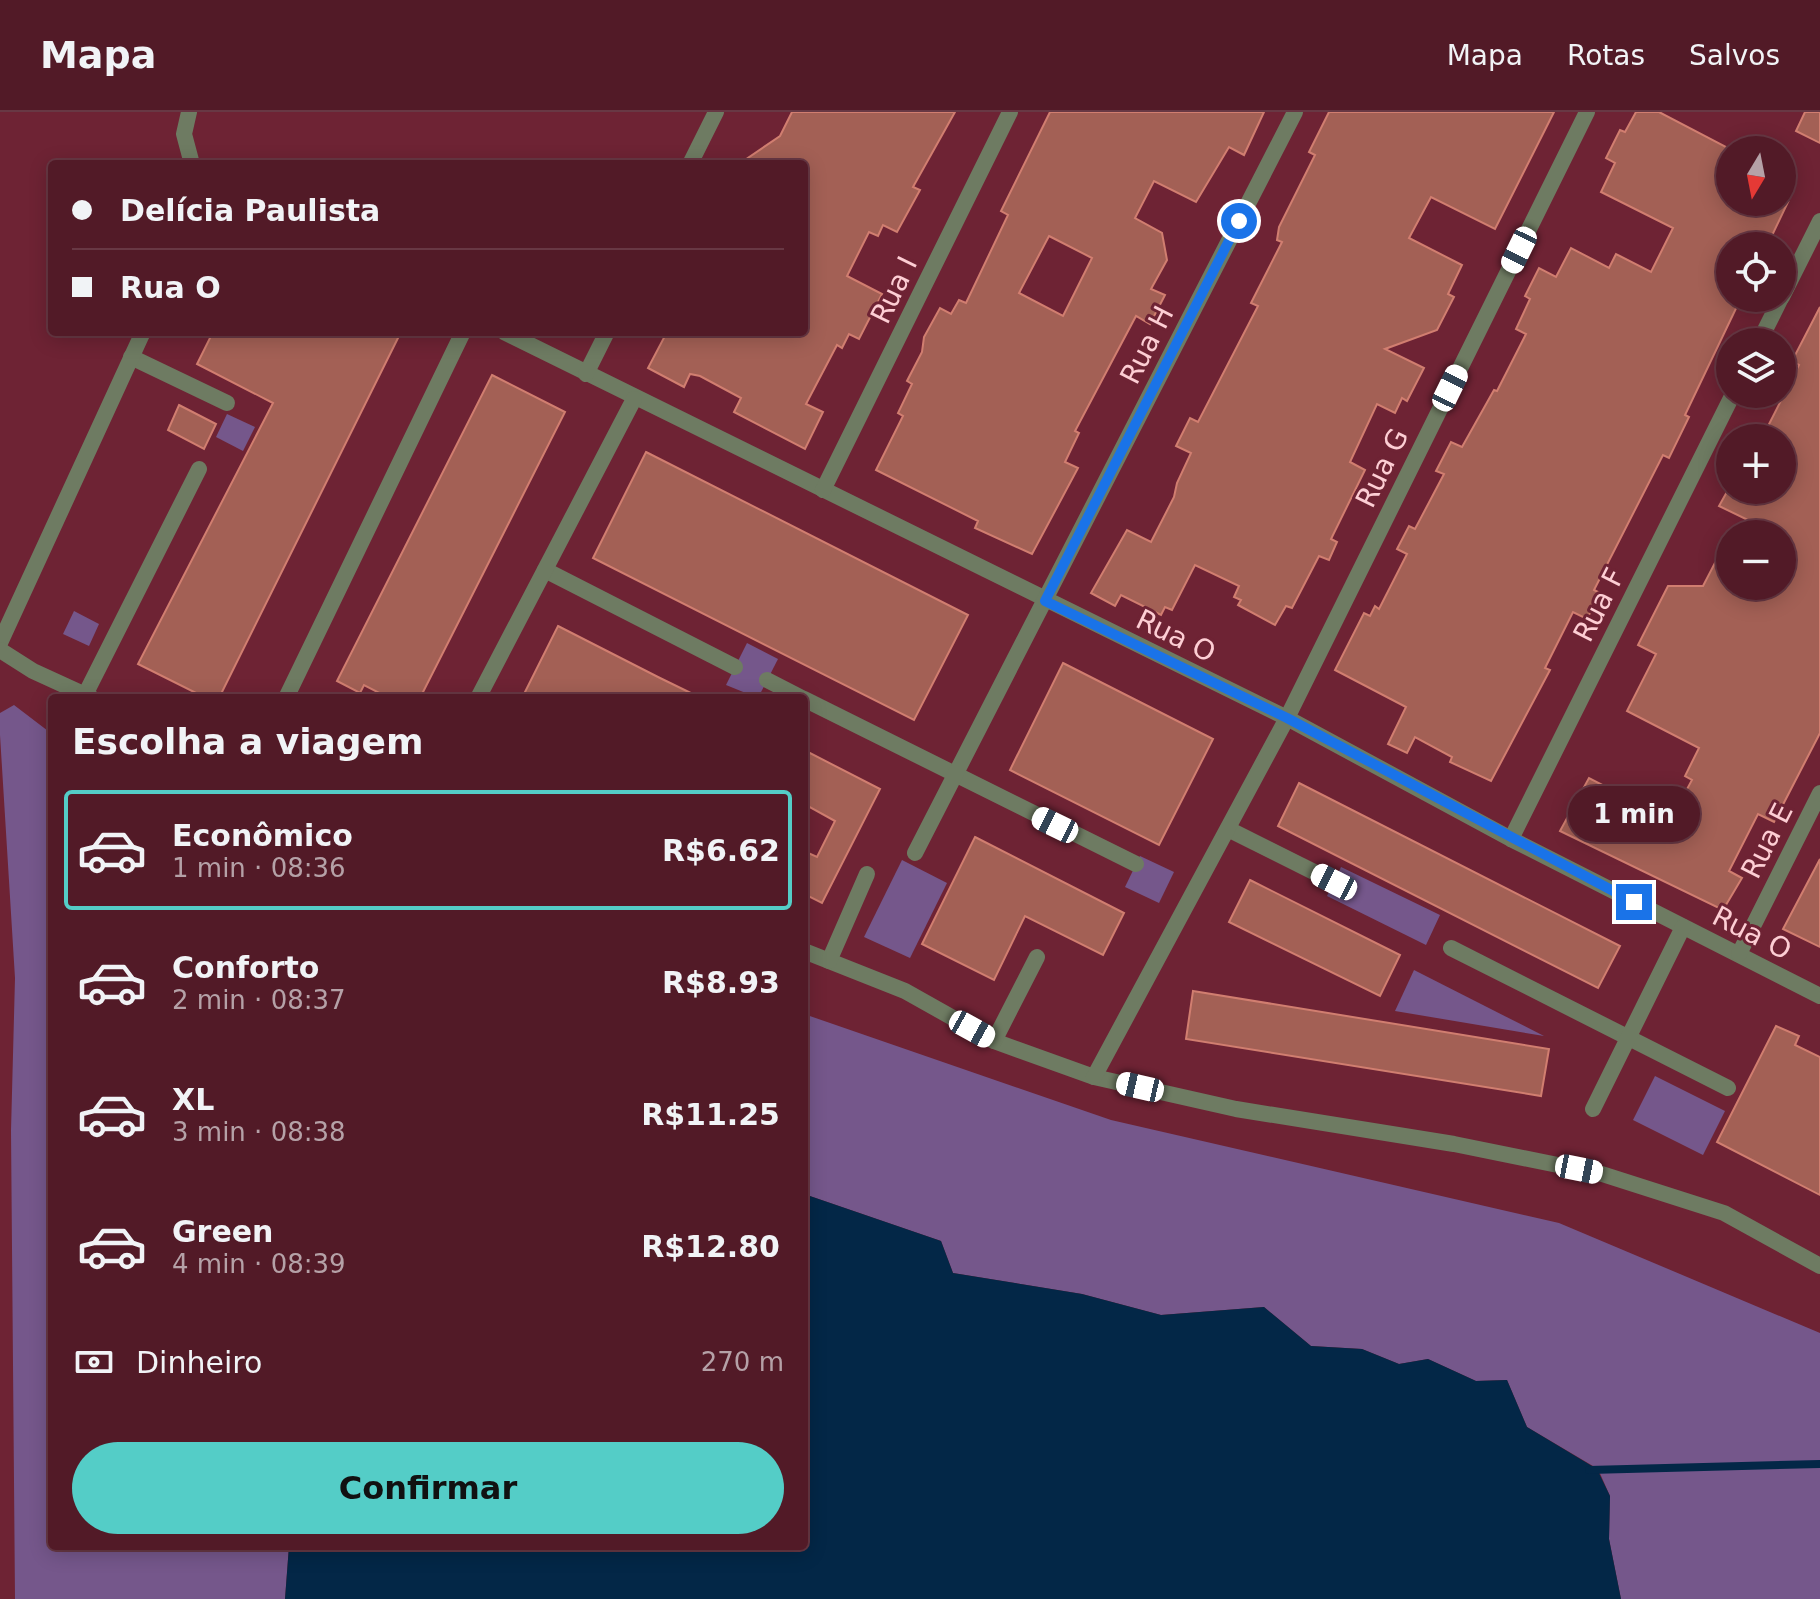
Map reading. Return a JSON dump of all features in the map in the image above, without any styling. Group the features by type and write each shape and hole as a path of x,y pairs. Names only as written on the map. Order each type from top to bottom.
{"street":[{"path":"189,112 184,134 191,160"},
{"path":"692,160 716,112"},
{"name":"Rua I","path":"823,490 1010,112"},
{"name":"Rua H","path":"915,853 1295,112"},
{"name":"Rua G","path":"1094,1077 1287,718 1587,112"},
{"path":"1796,269 1820,221"},
{"path":"0,643 141,336"},
{"path":"288,694 461,336"},
{"name":"Rua O","path":"512,336 634,399 1287,718 1511,839 1820,996"},
{"path":"586,374 605,336"},
{"path":"131,357 227,403"},
{"path":"480,694 634,399"},
{"name":"Rua F","path":"1511,839 1726,408"},
{"path":"90,694 199,469"},
{"path":"545,570 735,667"},
{"path":"0,650 33,671 85,694"},
{"path":"767,680 795,694"},
{"path":"808,701 954,777 1136,864"},
{"name":"Rua E","path":"1739,954 1820,793"},
{"path":"1228,829 1334,882"},
{"path":"829,961 867,874"},
{"path":"1593,1109 1683,927"},
{"path":"1451,948 1728,1088"},
{"path":"808,953 905,991 994,1041 1094,1077 1236,1109 1454,1144 1602,1174 1724,1213 1820,1266"},
{"path":"994,1041 1037,957"}],"shaded area":[{"path":"227,414 255,427 243,451 216,437"},
{"path":"74,611 99,624 89,646 63,634"},
{"path":"747,643 778,659 760,694 748,694 726,685"},
{"path":"14,705 48,731 48,1550 289,1550 285,1599 15,1599 11,1131 15,978 0,713"},
{"path":"1140,856 1174,872 1159,903 1125,887"},
{"path":"902,860 947,883 910,958 864,937"},
{"path":"1341,867 1440,915 1426,945 1327,896"},
{"path":"1414,970 1544,1036 1395,1011"},
{"path":"808,1015 1111,1120 1559,1223 1820,1333 1820,1599 1621,1599 1609,1539 1610,1496 1598,1469 1527,1427 1507,1380 1476,1381 1428,1359 1399,1364 1362,1349 1311,1346 1264,1307 1161,1315 1082,1294 953,1273 941,1241 808,1195"},
{"path":"1655,1076 1725,1111 1703,1155 1633,1120"}],"water":[{"path":"808,1195 941,1241 953,1273 1082,1294 1161,1315 1264,1307 1311,1346 1362,1349 1399,1364 1428,1359 1476,1381 1507,1380 1527,1427 1597,1469 1610,1496 1609,1539 1621,1599 285,1599 289,1550 808,1550"}],"building":[{"path":"792,112 955,112 913,187 920,190 897,232 883,225 878,236 869,232 847,276 882,294 859,339 849,334 842,348 837,345 806,404 823,412 805,449 734,412 741,398 700,376 690,374 684,387 648,368 665,336 808,336 808,160 745,160 780,136"},
{"path":"1050,112 1264,112 1244,155 1229,147 1196,202 1154,181 1135,218 1162,233 1167,260 1151,289 1165,295 1150,324 1136,316 1075,431 1079,433 1065,462 1078,468 1032,554 975,528 978,521 876,470 903,416 898,413 912,384 907,381 922,352 924,337 940,308 951,314 959,300 966,303 1008,215 1001,211","holes":["1049,236 1092,258 1063,316 1019,293"]},
{"path":"1329,112 1554,112 1495,229 1431,197 1409,238 1462,265 1448,294 1454,297 1437,330 1385,349 1424,368 1407,401 1402,398 1395,413 1377,404 1350,462 1365,470 1331,539 1337,542 1329,560 1319,556 1292,608 1286,606 1275,625 1238,605 1241,600 1234,597 1239,586 1195,565 1172,610 1165,607 1161,615 1121,595 1115,606 1091,593 1127,530 1151,542 1174,497 1191,453 1176,446 1190,418 1198,422 1258,306 1251,303 1282,242 1277,240 1279,227 1315,155 1309,152"},
{"path":"1636,112 1659,112 1716,142 1716,216 1781,216 1774,232 1716,232 1716,312 1734,312 1727,328 1716,328 1716,350 1685,415 1689,417 1669,458 1663,455 1594,590 1600,593 1587,619 1573,612 1545,668 1550,670 1491,781 1450,762 1452,757 1415,737 1407,753 1388,744 1406,707 1335,670 1364,613 1370,616 1375,606 1379,609 1407,554 1397,549 1409,526 1415,529 1444,474 1436,471 1451,442 1462,447 1494,390 1497,391 1526,334 1516,329 1530,299 1525,296 1539,268 1556,277 1571,248 1609,268 1616,254 1651,272 1673,228 1601,192 1615,163 1606,158 1620,130 1625,132"},
{"path":"1805,112 1820,112 1820,143 1796,131"},
{"path":"1820,307 1820,733 1774,822 1758,814 1729,871 1742,878 1723,910 1560,831 1589,778 1622,795 1614,812 1661,837 1692,780 1685,776 1699,748 1627,711 1656,654 1638,645 1668,586 1703,586 1716,561 1716,600 1796,600 1796,520 1748,520 1719,506 1796,504 1796,424 1769,424 1777,408 1796,408 1796,371 1799,365 1796,363 1796,353"},
{"path":"211,336 399,336 221,694 198,694 138,664 273,403 197,364"},
{"path":"492,375 565,412 422,694 381,694 364,685 360,693 337,681"},
{"path":"179,405 216,424 204,449 168,430"},
{"path":"646,452 968,615 914,720 593,558"},
{"path":"558,626 693,694 524,694"},
{"path":"1063,663 1213,739 1159,845 1010,770"},
{"path":"808,752 880,789 822,903 808,896 808,853 817,857 835,821 808,806"},
{"path":"1299,783 1620,946 1598,988 1278,826"},
{"path":"975,837 1124,913 1103,955 1025,916 994,980 922,944"},
{"path":"1820,859 1820,947 1783,929"},
{"path":"1250,880 1400,955 1380,996 1229,922"},
{"path":"1193,991 1549,1049 1541,1096 1186,1039"},
{"path":"1776,1026 1799,1036 1795,1045 1820,1057 1820,1195 1717,1142"}],"waterway":[{"path":"1589,1470 1820,1464"}],"route":[{"path":"1239,221 1045,601 1287,718 1634,902"}]}
